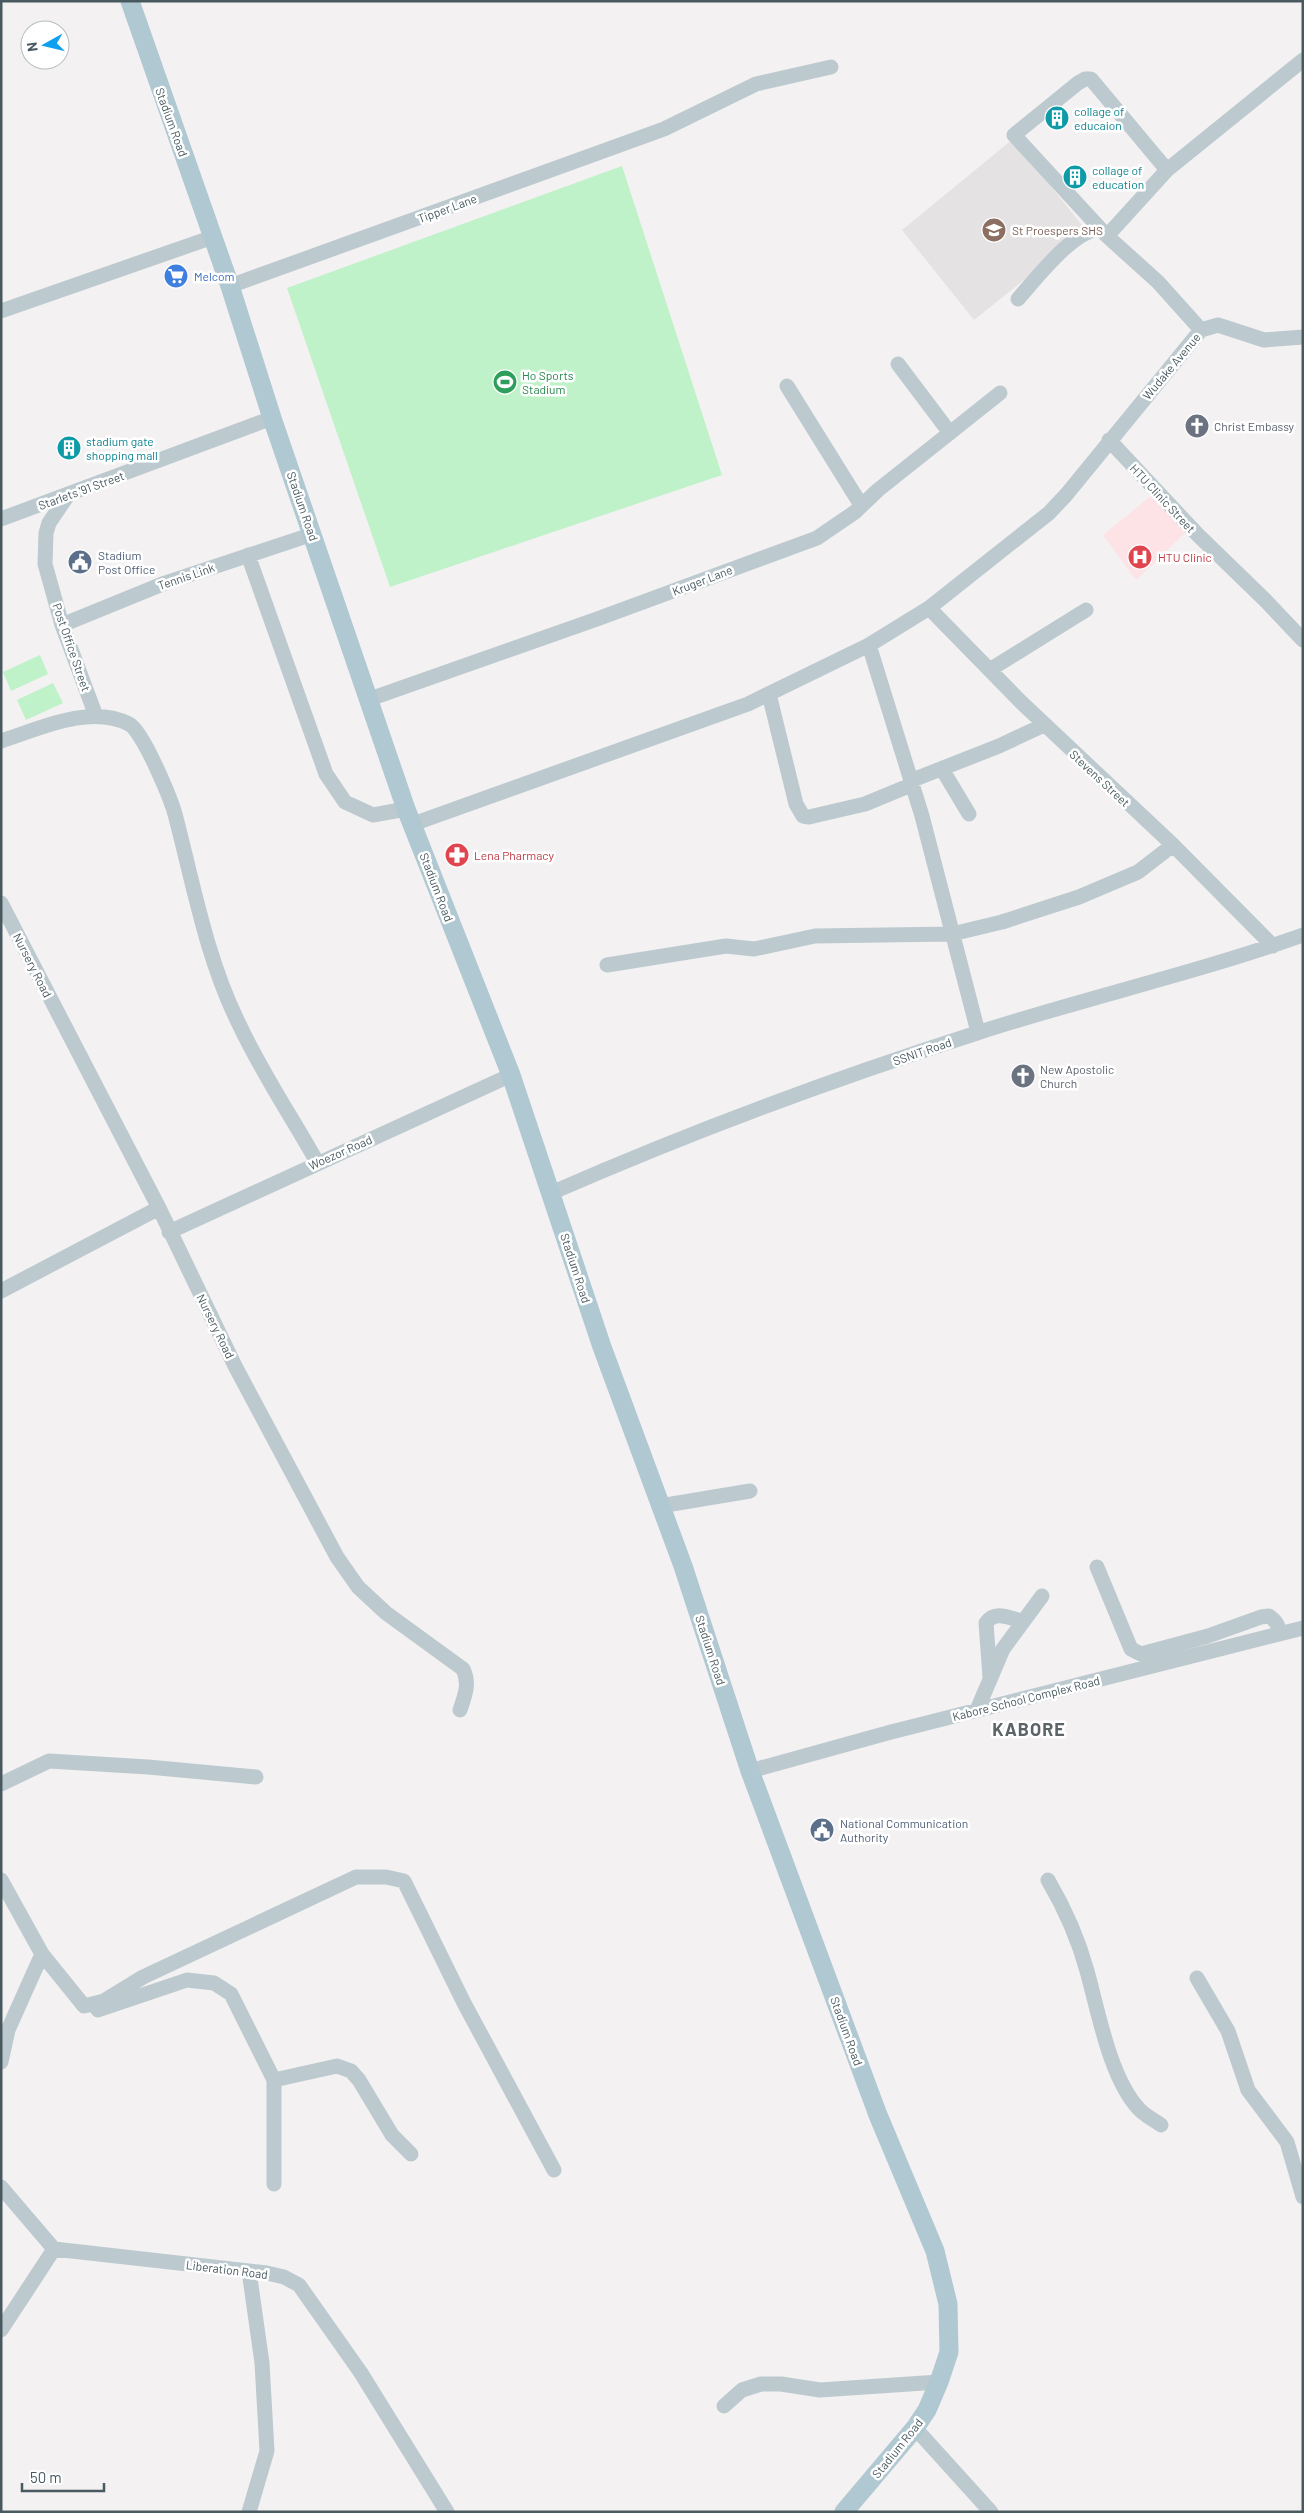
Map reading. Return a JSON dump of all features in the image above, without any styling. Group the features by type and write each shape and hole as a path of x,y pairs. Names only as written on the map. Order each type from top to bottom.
{"main road":[{"name":"Stadium Road","path":"130,1 230,286 272,418 313,534 367,700 409,816 511,1075 602,1347 683,1566 750,1771 878,2115 935,2251 948,2304 949,2352 939,2382 915,2428 844,2512"}],"street":[{"path":"1018,298 1063,251 1086,233 1103,232 1167,170 1303,60"},
{"name":"Tipper Lane","path":"230,286 664,129 756,84 831,67"},
{"name":"Wudake Avenue","path":"248,555 326,774 345,802 373,815 409,816 748,704 869,645 929,608 1049,512 1066,494 1201,330 1158,282 1103,232 1014,134 1078,83 1085,79 1091,79 1167,170"},
{"path":"1,311 213,237"},
{"path":"1201,330 1218,326 1264,340 1303,336"},
{"path":"898,364 950,433"},
{"path":"787,386 861,506"},
{"name":"Kruger Lane","path":"367,700 802,544 831,530 1000,393"},
{"name":"Starlets '91 Street","path":"1,519 272,418"},
{"name":"HTU Clinic Street","path":"1109,440 1198,535 1266,600 1303,640"},
{"name":"Post Office Street","path":"68,495 49,523 45,543 45,564 62,625 96,716"},
{"name":"Tennis Link","path":"62,625 117,601 313,534"},
{"name":"Stevens Street","path":"929,608 1044,725 1173,845 1273,946"},
{"path":"990,670 1086,610"},
{"path":"869,645 933,857 978,1032"},
{"path":"769,694 796,804 803,816 809,817 850,808 1044,725"},
{"path":"1,741 59,722 96,716 131,725 140,737 172,804 214,961 238,1024 317,1162"},
{"path":"942,769 969,814"},
{"path":"606,965 726,946 754,948 816,936 952,934 1002,922 1079,897 1138,872 1173,845"},
{"name":"Nursery Road","path":"1,903 159,1208 235,1366 336,1557 358,1587 386,1613 463,1669 468,1679 460,1710"},
{"name":"SSNIT Road","path":"551,1193 670,1142 978,1032 1188,973 1303,935"},
{"name":"Woezor Road","path":"169,1232 317,1162 511,1075"},
{"path":"1,1291 159,1208"},
{"path":"660,1506 750,1491"},
{"path":"1097,1567 1131,1649 1141,1654 1208,1636 1261,1617 1269,1616 1275,1620 1279,1626 1279,1634"},
{"path":"977,1710 1003,1649 1042,1596"},
{"path":"990,1681 986,1623 990,1617 998,1615 1022,1621"},
{"name":"Kabore School Complex Road","path":"750,1771 977,1710 1303,1628"},
{"path":"1,1784 49,1761 148,1767 256,1777"},
{"path":"84,2006 104,2001 143,1977 356,1877 386,1876 404,1881 464,2003 554,2170"},
{"path":"1,1880 42,1954 84,2006 93,2011 105,2009 187,1980 214,1983 231,1994 274,2080 274,2184"},
{"path":"1048,1880 1069,1917 1087,1969 1099,2020 1121,2082 1139,2109 1160,2124"},
{"path":"1,2062 8,2030 42,1954"},
{"path":"1197,1978 1228,2031 1248,2090 1287,2142 1303,2198"},
{"path":"274,2080 337,2066 351,2071 359,2080 392,2135 411,2154"},
{"path":"1,2187 54,2249 1,2330"},
{"name":"Liberation Road","path":"54,2249 249,2271 284,2277 299,2285 362,2373 447,2512"},
{"path":"249,2271 262,2363 267,2451 249,2512"},
{"path":"724,2406 742,2390 761,2384 781,2384 820,2390 939,2382"},
{"path":"915,2428 991,2512"}],"shaded area":[{"name":"St Proespers SHS","path":"1013,139 1086,230 974,320 902,230"},
{"name":"HTU Clinic","path":"1151,496 1186,532 1136,580 1103,535"}],"green space":[{"name":"Ho Sports Stadium","path":"622,166 722,475 390,587 287,288"},
{"path":"40,655 48,674 11,691 3,672"},
{"path":"53,683 63,703 26,720 17,700"}],"place":[{"name":"collage of educaion","path":"1057,118"},
{"name":"collage of education","path":"1075,177"},
{"name":"St Proespers SHS","path":"994,230"},
{"name":"Melcom","path":"176,276"},
{"name":"Ho Sports Stadium","path":"505,382"},
{"name":"Christ Embassy","path":"1197,426"},
{"name":"stadium gate shopping mall","path":"69,448"},
{"name":"HTU Clinic","path":"1140,557"},
{"name":"Stadium Post Office","path":"80,562"},
{"name":"Lena Pharmacy","path":"457,855"},
{"name":"New Apostolic Church","path":"1023,1076"},
{"name":"National Communication Authority","path":"822,1830"}],"district":[{"name":"KABORE","path":"1029,1729"}]}
